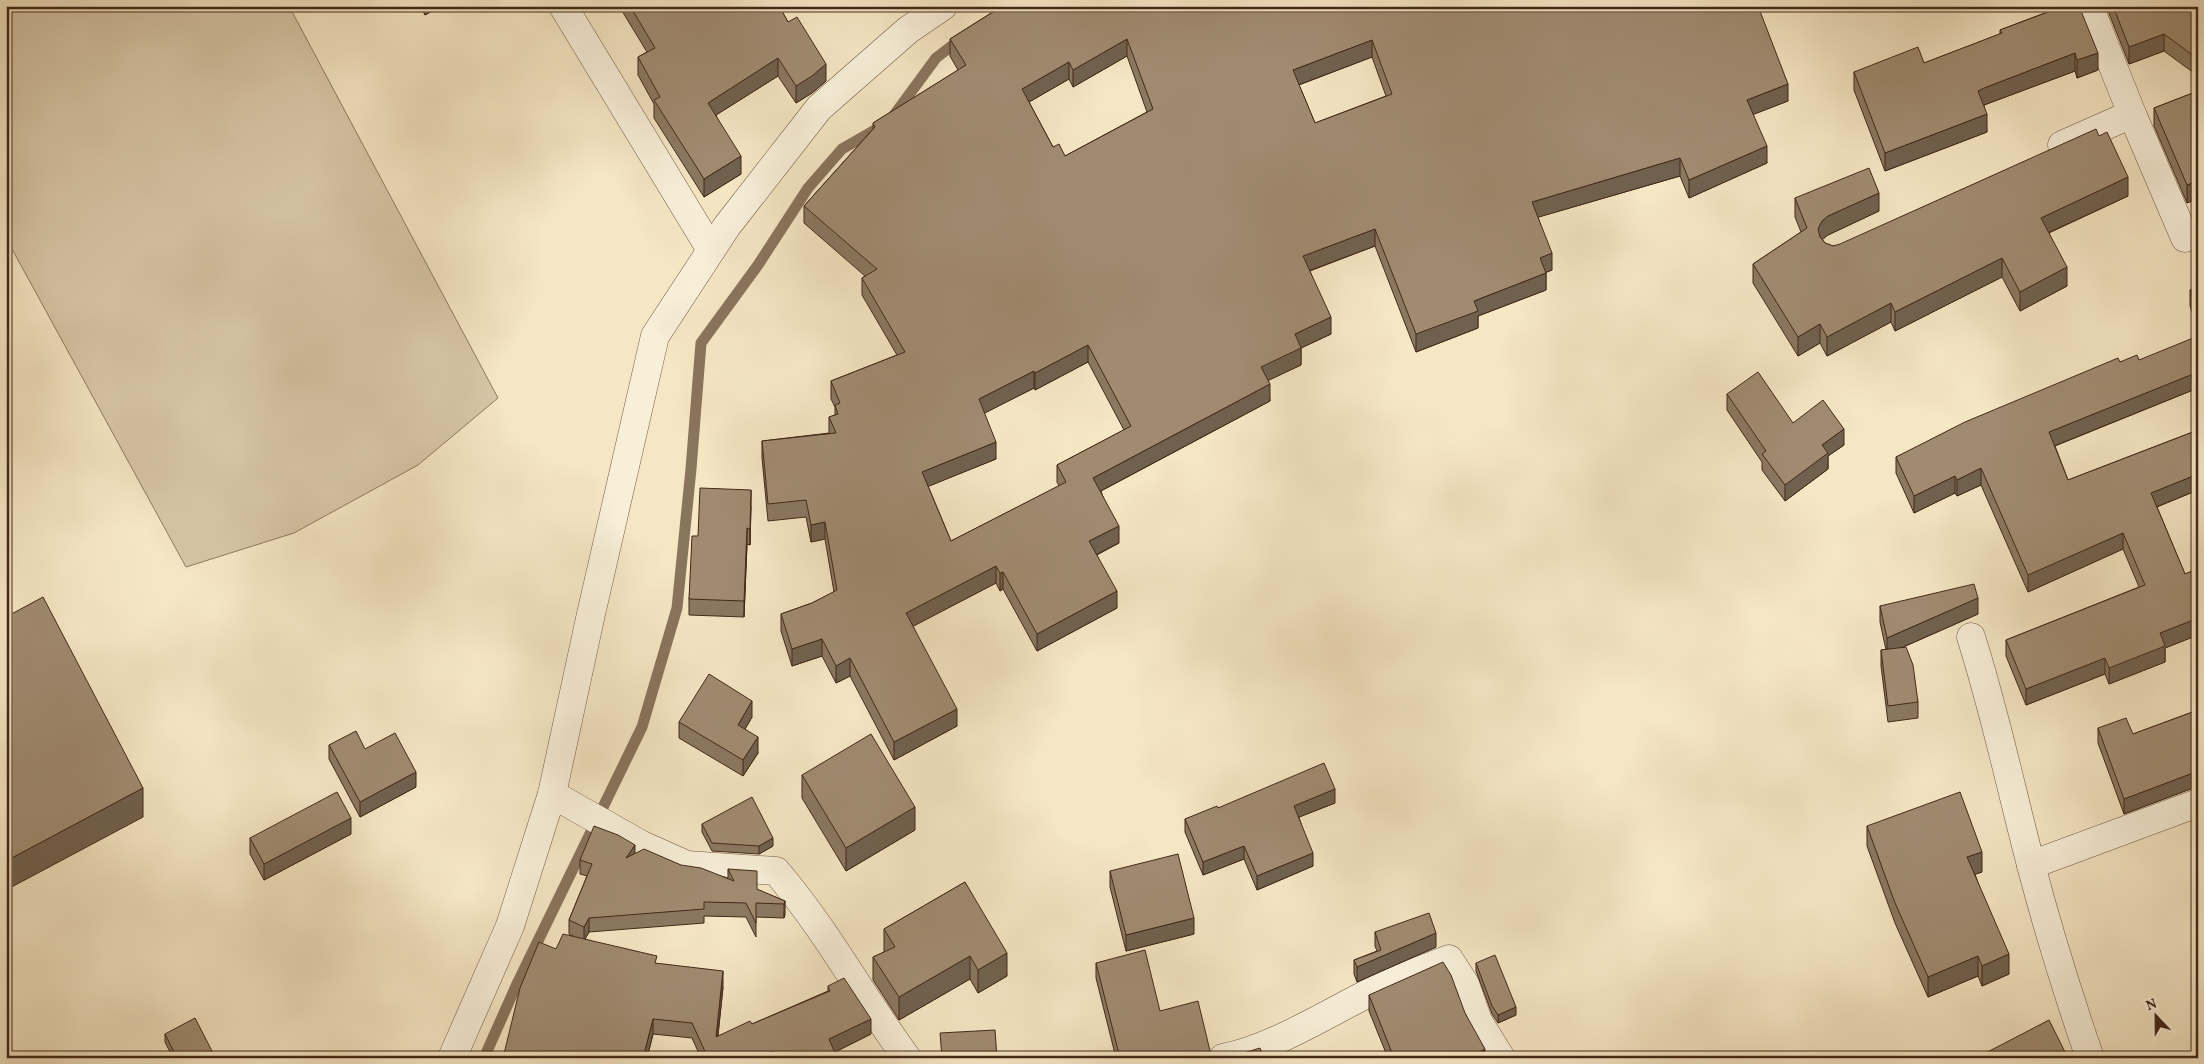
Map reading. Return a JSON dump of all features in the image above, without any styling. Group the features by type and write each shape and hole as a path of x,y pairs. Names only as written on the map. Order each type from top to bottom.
{"street":[{"path":"563,6 711,250"},
{"path":"452,1058 510,926 552,794 655,336 727,226 819,108 908,30 943,6"},
{"path":"2089,6 2132,114 2185,238"},
{"path":"2042,155 2132,114"},
{"path":"1971,637 1990,697 2031,865 2058,964 2090,1058"},
{"path":"552,794 642,845 687,865 776,872 803,903 881,1022 907,1058"},
{"path":"2031,865 2198,803"},
{"path":"1223,1058 1243,1054 1390,983 1449,959 1464,984 1478,1021 1501,1058"}],"shaded area":[{"path":"22,6 289,6 498,398 418,465 294,533 186,567 6,238 6,15"}],"building":[{"path":"630,6 779,6 788,22 797,17 826,64 796,86 778,58 708,103 741,156 704,179 654,100 660,97 638,57 655,48"},
{"path":"1758,6 1788,84 1747,100 1767,146 1689,180 1680,158 1532,202 1552,253 1540,258 1546,273 1474,301 1478,311 1416,334 1375,229 1303,256 1331,317 1295,334 1301,348 1261,367 1270,384 1093,478 1119,526 1089,541 1117,591 1037,634 1003,572 1000,573 996,566 906,613 957,709 894,742 850,658 836,666 822,639 792,649 781,614 812,603 837,590 825,522 811,525 806,500 768,504 762,441 836,433 829,417 838,414 835,405 840,403 831,381 905,352 862,278 877,269 804,206 875,127 873,123 966,65 950,39 1001,7","holes":["1127,39 1153,109 1065,156 1059,144 1053,147 1022,89 1069,62 1073,70","1372,40 1392,94 1315,123 1293,70","1088,345 1131,426 1057,465 1066,482 951,541 922,472 996,442 979,399 1034,371 1035,373"]},
{"path":"2055,6 2079,6 2098,53 2077,60 2075,53 1984,88 1978,91 1987,114 1885,153 1854,72 1918,47 1924,63 2002,33 2000,30 2056,9"},
{"path":"2113,6 2198,6 2198,59 2164,34 2129,47"},
{"path":"2198,91 2198,181 2187,185 2154,108"},
{"path":"2096,129 2099,136 2107,132 2128,177 2041,218 2067,267 2020,292 2002,258 1895,312 1891,303 1827,337 1820,324 1798,337 1753,264 1807,228 1795,198 1869,168 1879,193 1828,216 1822,221 1818,229 1820,237 1825,243 1833,246 1840,244"},
{"path":"2198,287 2198,311 2190,290"},
{"path":"2198,336 2198,372 2049,432 2068,480 2198,430 2198,474 2151,493 2185,574 2198,569 2198,618 2160,633 2165,646 2109,668 2105,658 2026,689 2006,640 2145,585 2123,533 2028,575 1981,468 1957,480 1955,476 1914,496 1896,457 1965,422 2118,358 2120,362 2137,355 2139,360"},
{"path":"1758,372 1793,423 1823,400 1844,429 1822,445 1828,453 1785,485 1762,454 1766,451 1727,394"},
{"path":"700,488 751,490 750,529 747,528 744,601 689,599 692,536 698,536"},
{"path":"1974,584 1978,598 1887,638 1880,606"},
{"path":"43,597 143,788 6,861 6,617"},
{"path":"1906,647 1913,665 1918,702 1888,706 1881,650"},
{"path":"709,674 752,701 738,725 758,737 743,760 679,722"},
{"path":"2198,710 2198,773 2193,773 2124,799 2098,728 2126,718 2133,734"},
{"path":"356,731 365,749 395,733 416,772 360,802 329,745"},
{"path":"871,734 915,807 846,848 802,775"},
{"path":"1324,763 1335,789 1294,806 1313,853 1257,876 1244,846 1203,862 1185,819 1217,806 1218,808"},
{"path":"337,792 351,818 264,864 250,838"},
{"path":"1960,792 1982,852 1967,857 2009,954 1982,966 1978,956 1928,977 1895,903 1867,826"},
{"path":"752,797 773,838 759,846 712,843 702,824"},
{"path":"594,826 618,835 635,845 626,858 644,849 681,865 701,868 734,881 728,869 757,871 757,889 785,901 784,904 756,903 756,923 746,903 704,902 704,909 589,918 584,927 569,920 592,864 580,860"},
{"path":"1178,854 1194,918 1126,935 1110,871"},
{"path":"965,882 1007,953 978,970 970,956 899,997 873,957 895,947 884,929"},
{"path":"1429,913 1436,933 1357,967 1354,960 1381,950 1375,932"},
{"path":"563,934 657,956 655,963 723,971 716,1037 750,1021 752,1024 830,991 828,986 844,978 871,1019 829,1039 837,1058 775,1058 772,1051 756,1058 708,1058 692,1023 653,1019 643,1058 503,1058 520,988 539,942 556,949"},
{"path":"1145,950 1160,1011 1198,1001 1211,1055 1227,1058 1120,1058 1096,963"},
{"path":"1495,955 1516,1007 1498,1015 1492,1006 1476,963"},
{"path":"1443,962 1451,975 1465,1013 1485,1049 1481,1051 1484,1058 1394,1058 1369,995"},
{"path":"195,1018 213,1053 203,1058 177,1058 165,1034"},
{"path":"2049,1020 2068,1058 1976,1058"},
{"path":"995,1030 997,1058 942,1058 940,1033"},
{"path":"1260,1048 1264,1058 1227,1058"}],"waterway":[{"path":"484,1058 516,986 642,727 677,608 701,343 758,265 808,188 842,149 889,122 936,58 962,38"}]}
